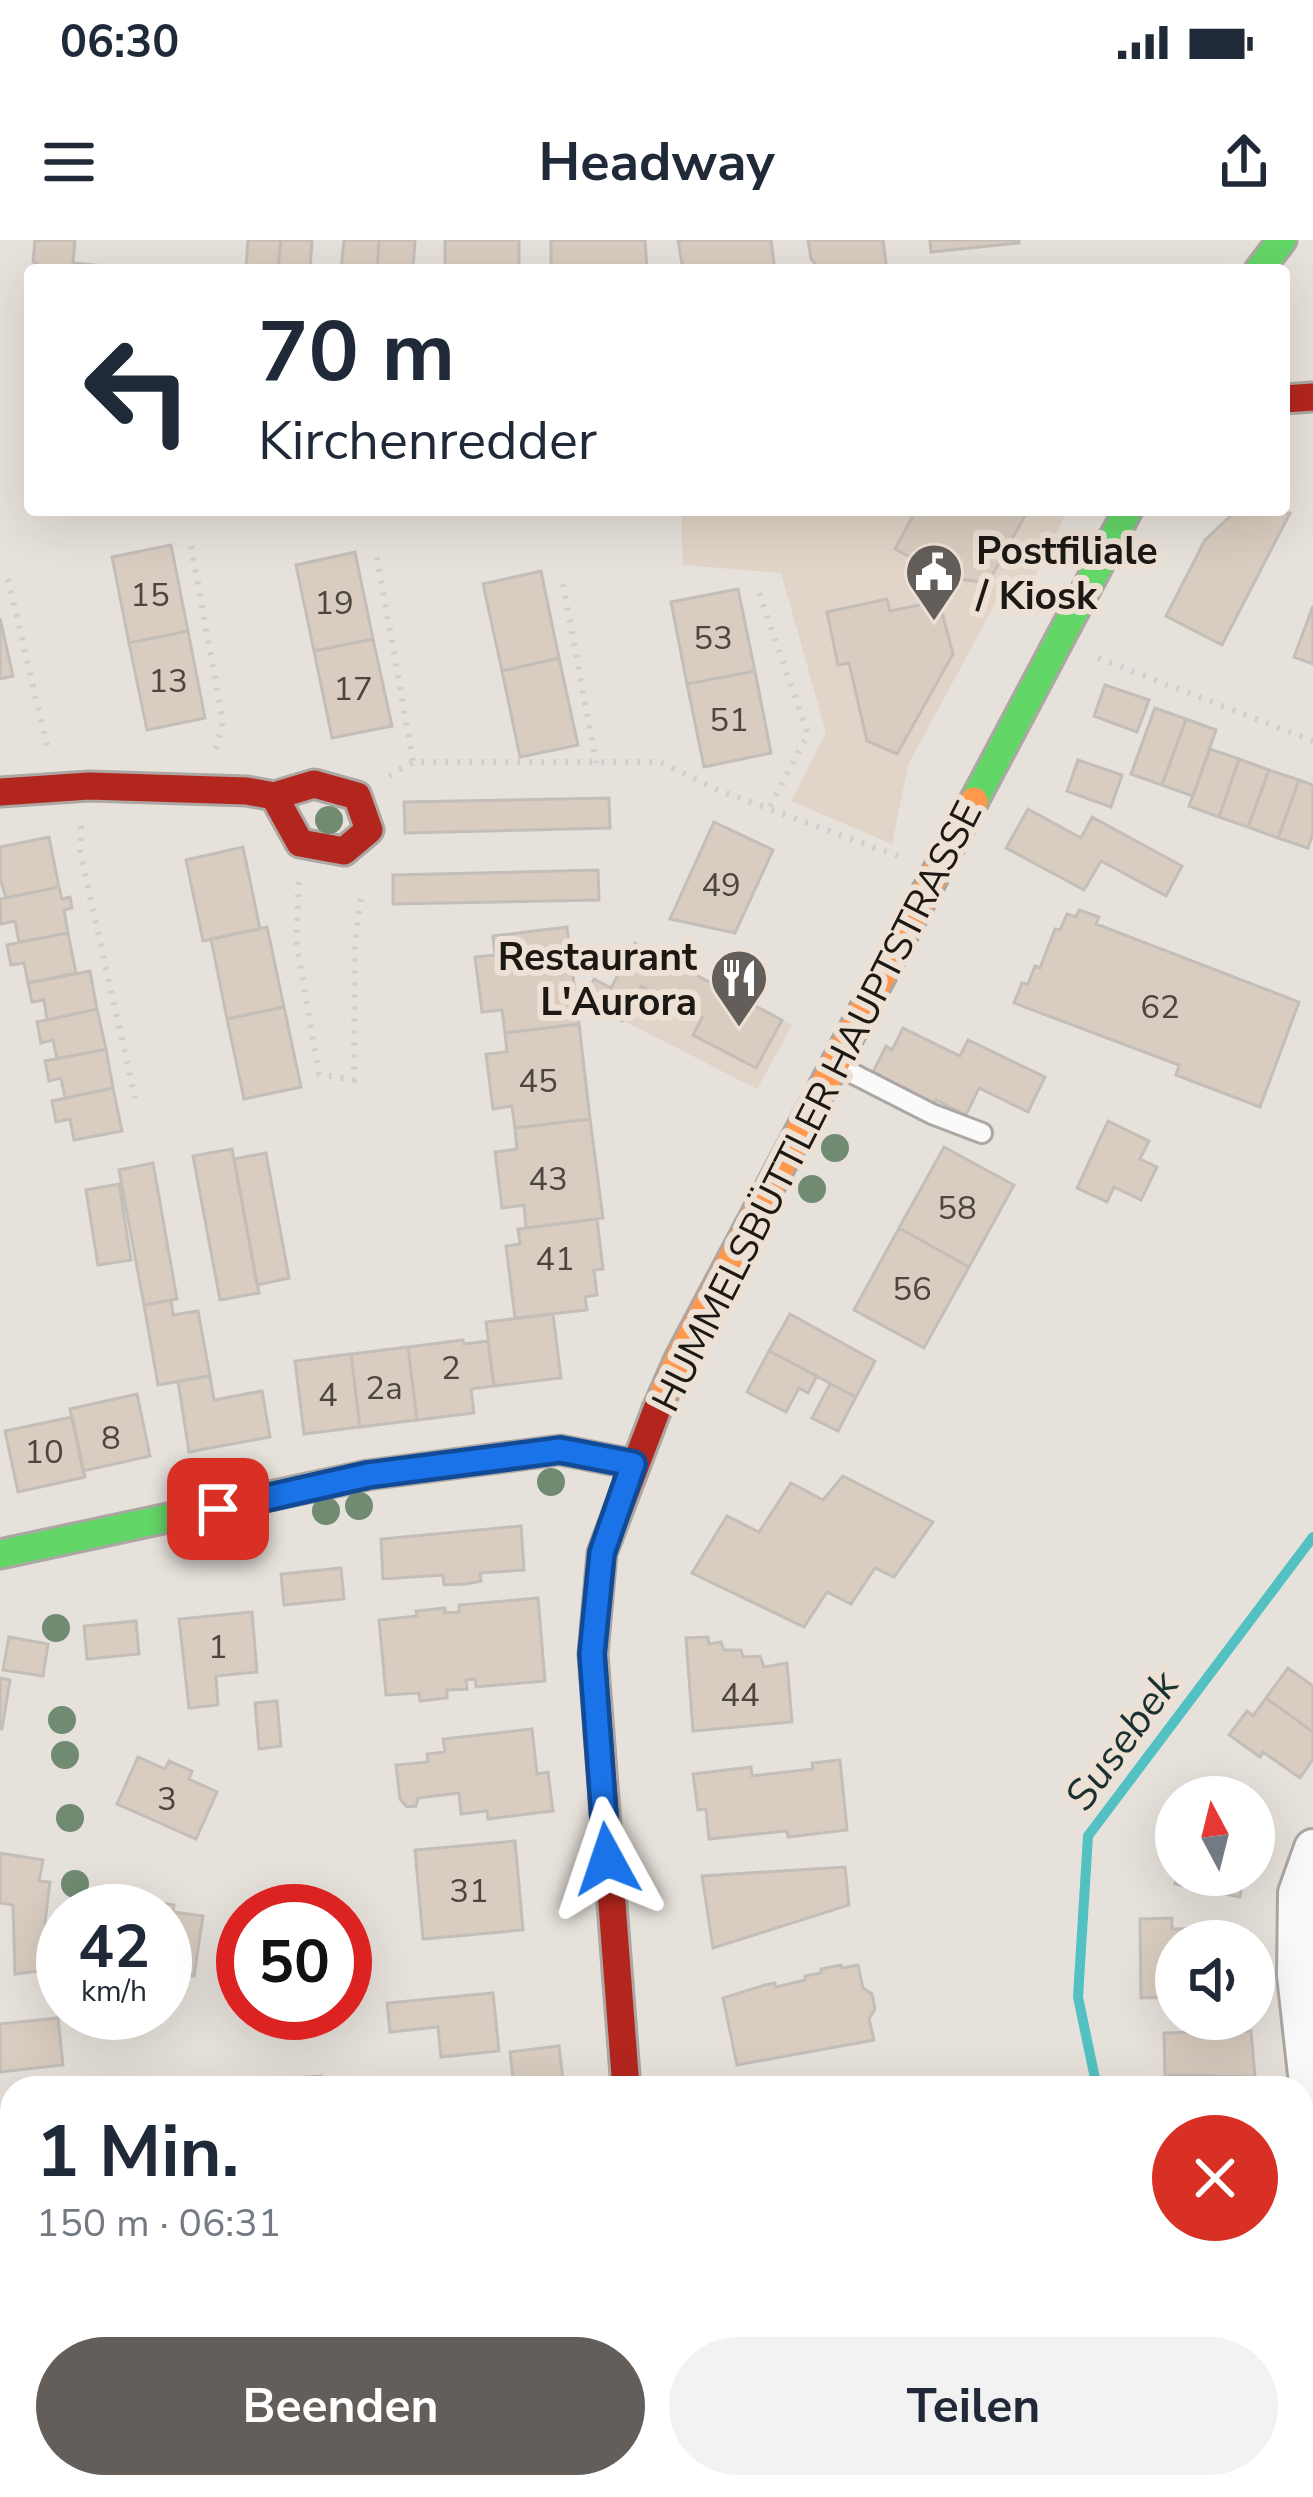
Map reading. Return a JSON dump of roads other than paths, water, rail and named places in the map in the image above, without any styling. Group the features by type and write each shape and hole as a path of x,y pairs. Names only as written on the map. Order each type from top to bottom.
{"main road":[{"path":"1263,264 1282,240"},
{"name":"HUMMELSBÜTTLER HAUPTSTRASSE","path":"625,2076 592,1654 602,1553 633,1464 679,1359 1124,516"},
{"path":"0,792 69,787 248,791 274,796 314,784 357,796 369,830 344,850 300,843 274,796"},
{"path":"0,1554 368,1475 560,1450 633,1464"}],"street":[{"path":"1307,2076 1296,1975 1297,1893 1313,1848"}],"lane":[{"path":"834,1064 932,1114 982,1132"}],"waterway":[{"name":"Susebek","path":"1094,2076 1078,1997 1088,1836 1313,1537"}],"place":[{"name":"Postfiliale / Kiosk","path":"934,623"},
{"name":"Restaurant L'Aurora","path":"739,1029"}]}
